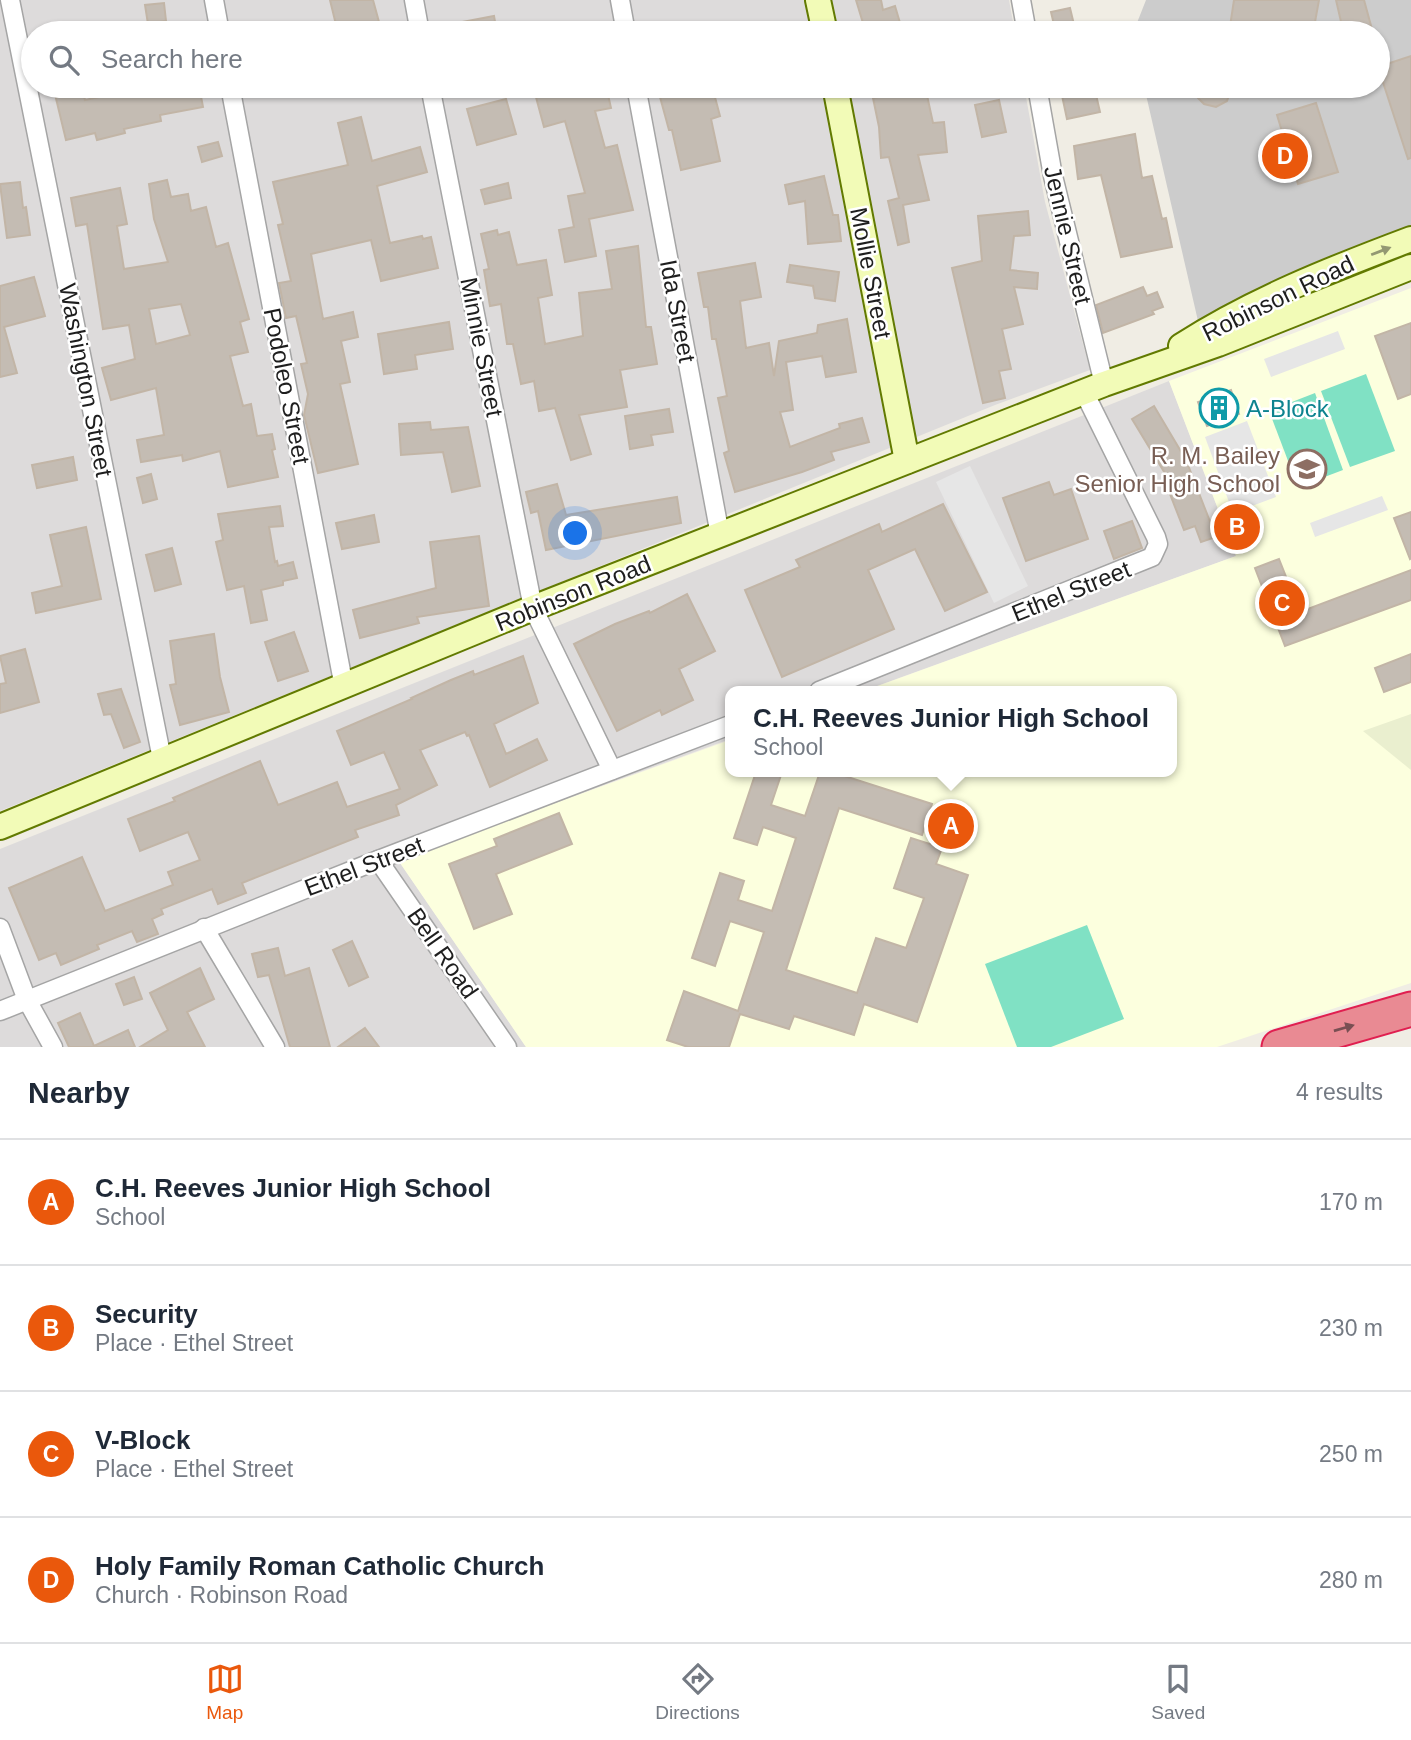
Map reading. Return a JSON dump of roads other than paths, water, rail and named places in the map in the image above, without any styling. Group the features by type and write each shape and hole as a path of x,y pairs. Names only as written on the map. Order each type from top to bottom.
{"highway":[{"path":"1279,1047 1411,1009"}],"main road":[{"path":"818,0 822,21"},
{"name":"Mollie Street","path":"837,98 907,461"},
{"name":"Robinson Road","path":"1149,366 1222,320 1327,271 1411,239"},
{"name":"Robinson Road","path":"0,827 533,608 1149,366 1218,344 1411,267"}],"street":[{"name":"Washington Street","path":"10,0 21,55"},
{"path":"214,0 218,21"},
{"path":"414,0 418,21"},
{"path":"620,0 624,21"},
{"path":"1021,0 1025,21"},
{"name":"Washington Street","path":"30,98 162,759"},
{"name":"Podoleo Street","path":"232,98 344,687"},
{"name":"Minnie Street","path":"432,98 533,608 612,770"},
{"name":"Ida Street","path":"638,98 720,535"},
{"name":"Jennie Street","path":"1039,98 1094,388"},
{"name":"Ethel Street","path":"831,686 1152,557 1158,544 1156,537 1094,388"},
{"name":"Ethel Street","path":"0,1011 204,928 725,727"},
{"name":"Bell Road","path":"378,860 507,1047"},
{"path":"0,928 27,1000 53,1047"},
{"path":"204,928 275,1047"}],"place":[{"name":"Holy Family Roman Catholic Church","path":"1285,156"},
{"name":"A-Block","path":"1219,408"},
{"name":"R. M. Bailey Senior High School","path":"1307,469"},
{"name":"Security","path":"1237,527"},
{"name":"V-Block","path":"1282,603"},
{"name":"C.H. Reeves Junior High School","path":"951,826"}]}
